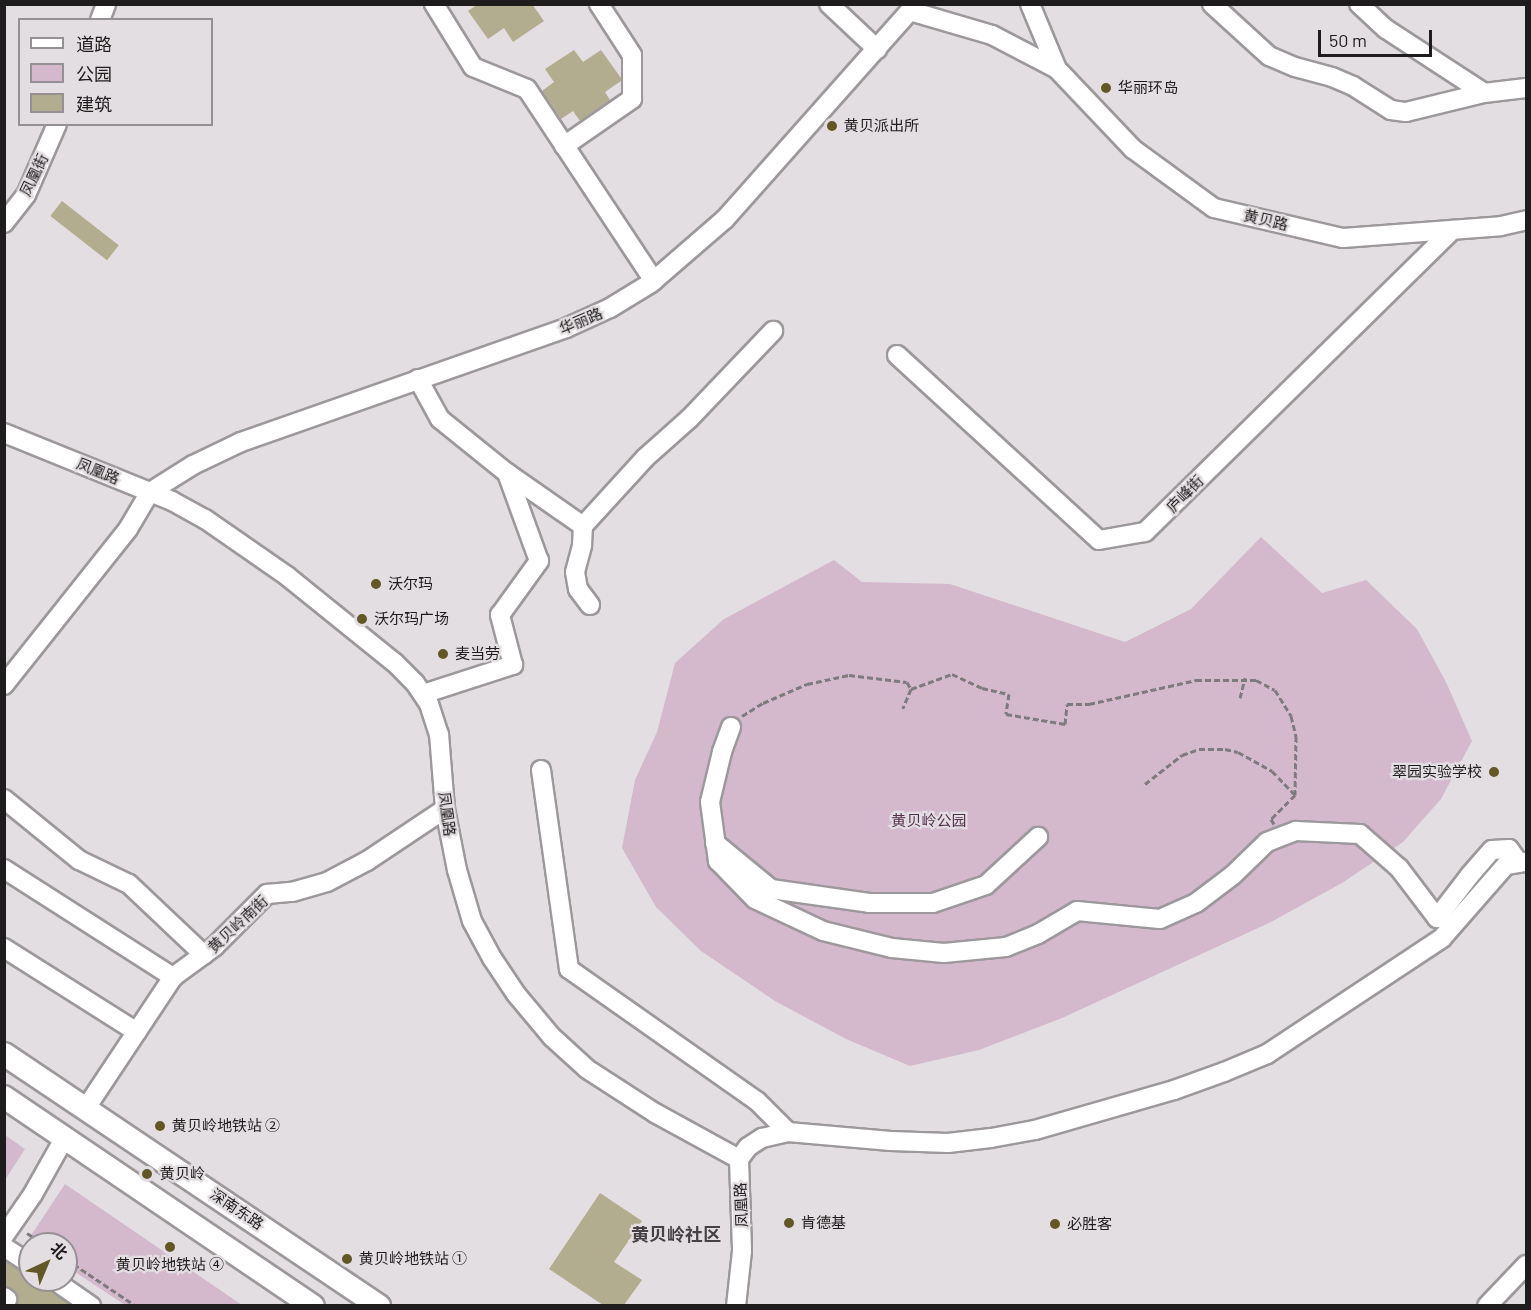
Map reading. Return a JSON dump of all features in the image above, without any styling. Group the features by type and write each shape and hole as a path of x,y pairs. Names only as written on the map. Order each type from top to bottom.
{"main road":[{"name":"深南东路","path":"4,1054 379,1305"},
{"path":"4,1097 313,1305"}],"street":[{"path":"434,4 473,67 526,89 654,281"},
{"path":"564,146 632,99 632,55 599,4"},
{"path":"829,4 877,49"},
{"name":"黄贝路","path":"1030,4 1057,69"},
{"path":"1212,4 1269,56 1295,68 1332,77 1353,86 1391,110 1406,112 1484,93 1527,88"},
{"path":"1359,4 1386,29 1484,93"},
{"name":"华丽路","path":"150,492 200,461 241,442 591,318 654,281 725,219 913,8"},
{"name":"黄贝路","path":"913,8 992,35 1057,69 1133,149 1214,208 1343,238 1501,226 1527,220"},
{"name":"凤凰街","path":"4,223 26,195 56,126"},
{"name":"庐峰街","path":"897,355 1099,540 1145,532 1452,230"},
{"path":"590,605 578,589 575,572 582,545 583,526 645,458 689,419 773,332"},
{"path":"418,379 440,419 507,473 583,526"},
{"name":"凤凰路","path":"4,433 184,507 248,547 395,663 423,694 440,734 445,809 456,870 472,921 492,958 516,994 552,1037 587,1069 655,1113 739,1159 742,1251 736,1305"},
{"path":"423,694 513,665 500,615 539,561 507,473"},
{"path":"4,686 128,529 150,492"},
{"path":"731,727 722,752 710,802 718,861 755,899 823,931 892,948 944,953 1006,947 1038,934 1077,911 1160,920 1196,903 1233,875 1267,842 1296,831 1360,834 1399,868 1437,918 1492,850 1509,849 1523,862"},
{"path":"541,770 569,969 757,1101 788,1132"},
{"path":"4,799 79,860 129,884 204,956"},
{"name":"黄贝岭南街","path":"86,1108 173,977 204,956 267,894 292,892 327,882 367,861 445,809"},
{"path":"716,843 771,889 869,903 933,903 987,885 1038,837"},
{"path":"739,1159 748,1147 762,1138 788,1132 891,1141 948,1143 991,1138 1035,1130 1174,1090 1224,1072 1267,1054 1442,938 1506,865 1523,862"},
{"path":"4,869 173,977"},
{"path":"4,948 137,1032"},
{"path":"7,1217 65,1137"},
{"path":"4,1247 18,1256"},
{"path":"1487,1305 1527,1265"},
{"path":"72,1292 91,1305"}],"path":[{"path":"903,708 911,689 952,674 982,688 1009,694 1006,714 1065,724 1067,704 1089,704 1196,680 1245,678 1256,680 1275,690 1291,716 1296,736 1294,795 1271,819 1281,836"},
{"path":"731,727 743,715 763,703 826,678 849,675 907,682 911,689"},
{"path":"1240,698 1245,678"},
{"path":"1145,784 1182,755 1199,749 1225,749 1249,756 1254,762 1272,771 1294,795"},
{"path":"7,1217 28,1232"},
{"path":"78,1267 136,1305"}],"green space":[{"name":"黄贝岭公园","path":"1261,537 1322,593 1366,580 1417,629 1446,682 1472,741 1441,799 1403,842 1342,883 1269,923 1062,1018 979,1050 910,1066 846,1039 775,1001 701,951 656,907 622,848 635,780 657,732 675,663 724,619 834,560 862,582 950,584 1125,642 1191,609"},
{"path":"5,1135 25,1149 5,1180"},
{"path":"65,1184 242,1305 125,1305 78,1274 78,1232 33,1232"}],"building":[{"path":"478,4 532,4 544,21 513,42 504,28 488,39 468,11"},
{"path":"574,50 583,62 601,50 621,78 621,81 605,92 610,100 580,121 573,111 561,119 542,91 554,82 545,69"},
{"path":"62,201 119,245 107,260 50,216"},
{"path":"600,1193 642,1221 614,1262 642,1280 624,1305 603,1305 549,1269"},
{"path":"4,1261 18,1269 18,1292 54,1292 71,1305 16,1305 17,1294 4,1286"}],"place":[{"name":"华丽环岛","path":"1106,88"},
{"name":"黄贝派出所","path":"832,126"},
{"name":"沃尔玛","path":"376,584"},
{"name":"沃尔玛广场","path":"362,619"},
{"name":"麦当劳","path":"443,654"},
{"name":"翠园实验学校","path":"1494,772"},
{"name":"黄贝岭地铁站 ②","path":"160,1126"},
{"name":"黄贝岭","path":"147,1174"},
{"name":"肯德基","path":"789,1223"},
{"name":"必胜客","path":"1055,1224"},
{"name":"黄贝岭地铁站 ④","path":"170,1247"},
{"name":"黄贝岭地铁站 ①","path":"347,1259"}],"district":[{"name":"黄贝岭社区","path":"676,1234"}]}
